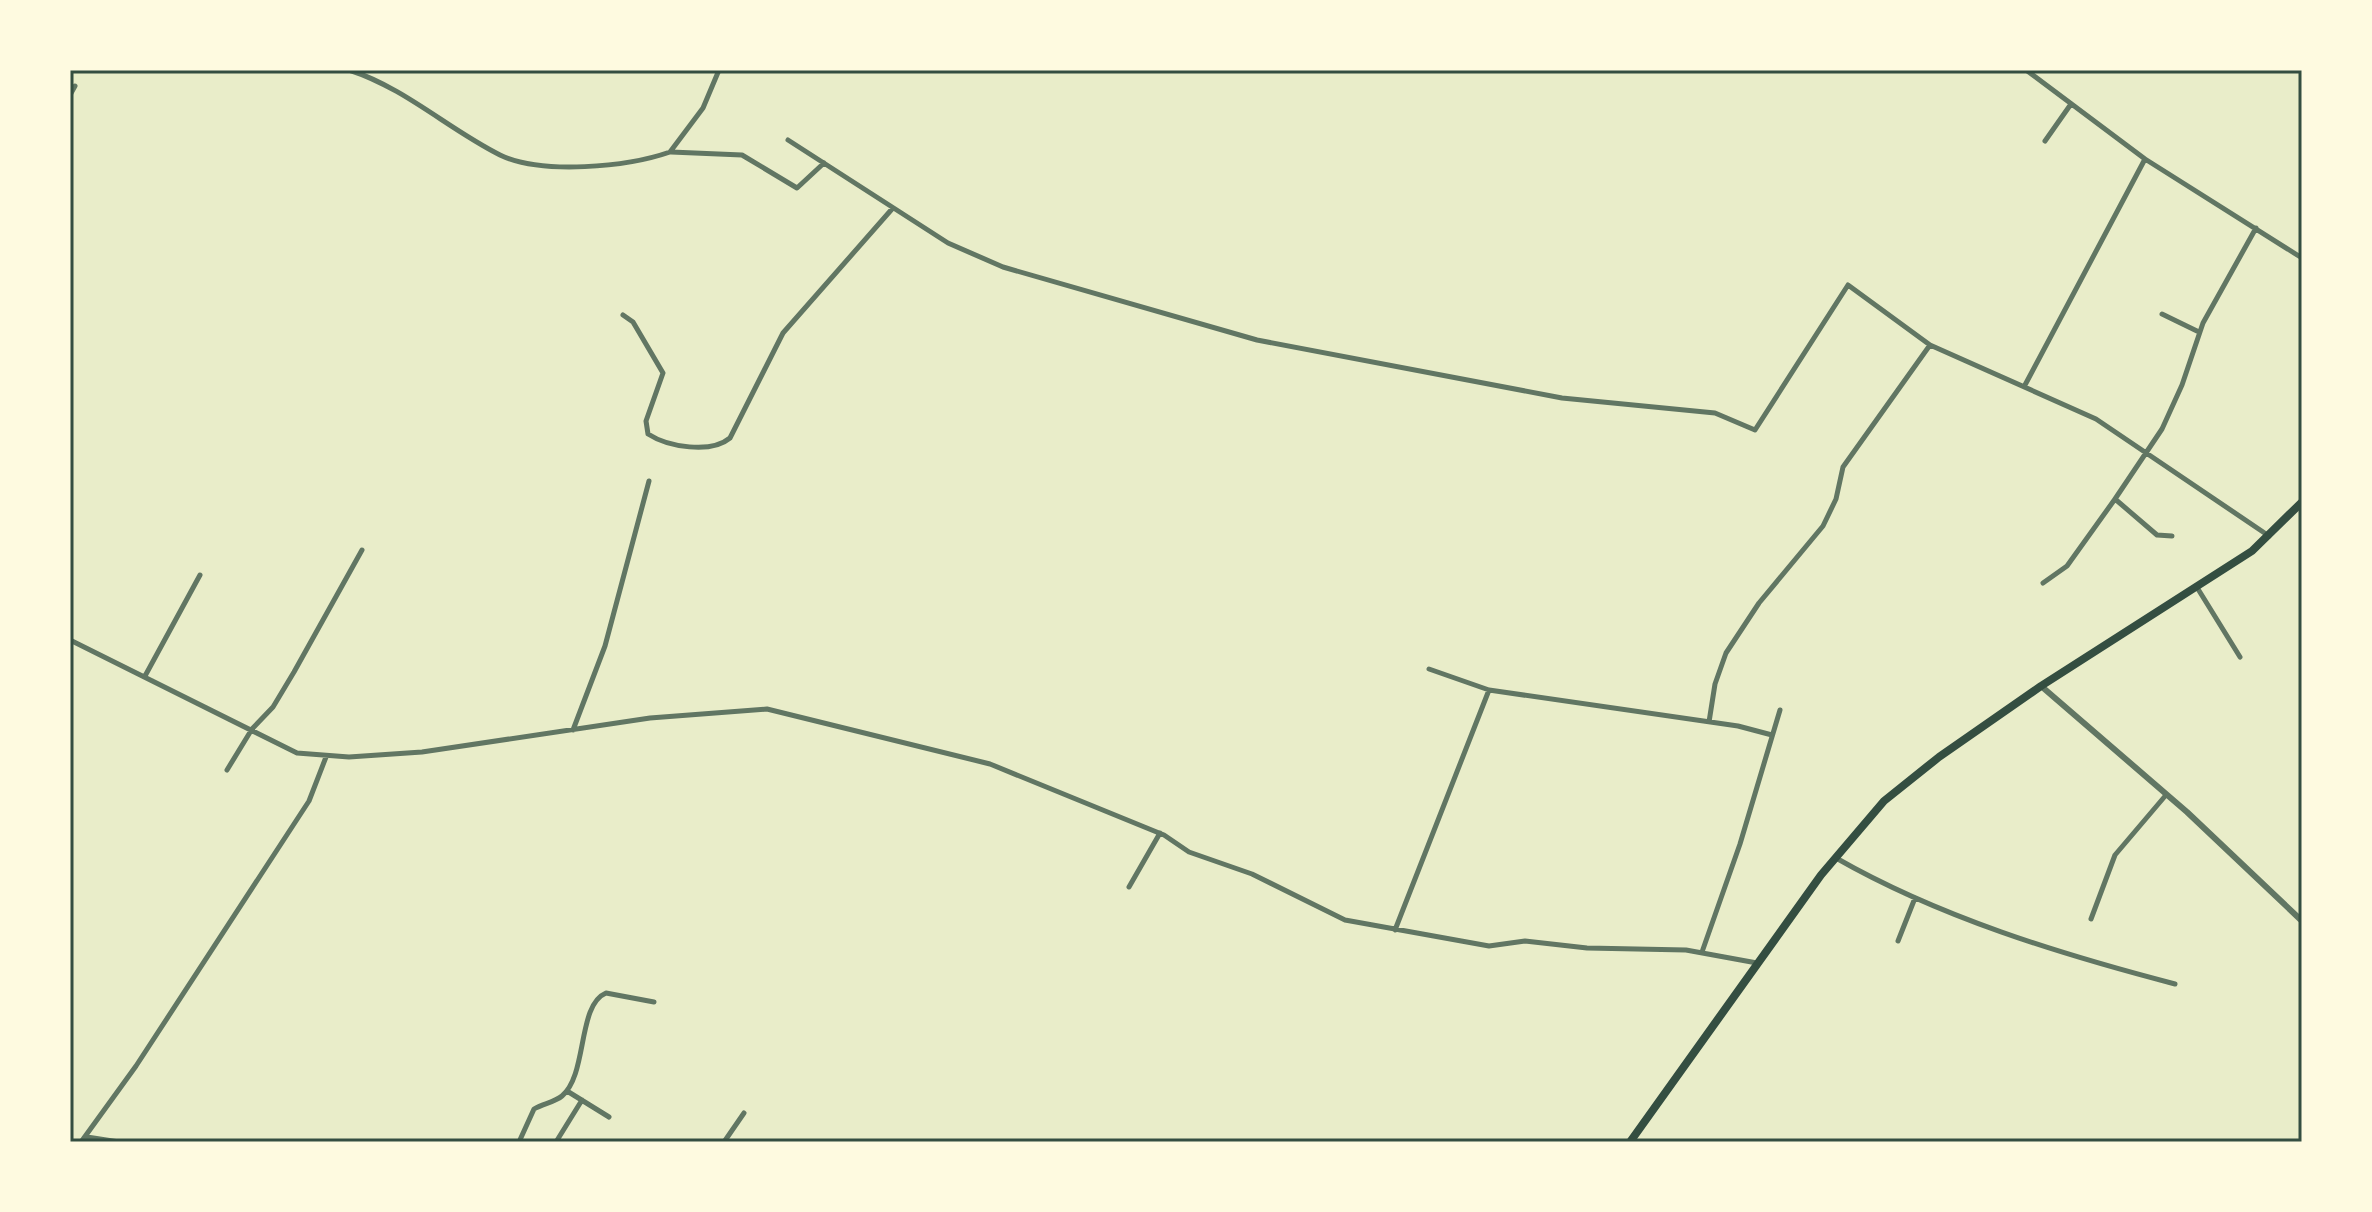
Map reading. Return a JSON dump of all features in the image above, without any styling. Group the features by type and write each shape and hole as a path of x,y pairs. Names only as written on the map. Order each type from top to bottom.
{"highway":[{"path":"1630,1142 1757,963 1860,826 1893,793 2041,686 2198,589 2270,536 2302,502"}],"street":[{"path":"349,70 390,86 473,140 518,162 540,166 604,165 670,152 742,155 797,188 824,163"},
{"path":"670,152 703,108 719,70"},
{"path":"2026,70 2145,159 2302,258"},
{"path":"70,95 75,86"},
{"path":"2045,141 2071,104"},
{"path":"788,140 892,209 948,243 989,263 1257,340 1562,398 1715,413 1755,430 1848,285 1930,345 2096,419 2270,536"},
{"path":"2025,385 2145,159"},
{"path":"623,315 633,322 663,373 646,421 648,434 656,439 709,448 722,444 730,438 783,333 892,209"},
{"path":"2043,583 2063,571 2115,499 2174,407 2199,332 2225,278 2256,228"},
{"path":"2162,314 2199,332"},
{"path":"1709,722 1715,684 1726,653 1759,603 1823,526 1836,499 1843,467 1930,345"},
{"path":"573,730 605,646 649,481"},
{"path":"2115,499 2157,535 2172,536"},
{"path":"227,770 252,729 287,684 362,550"},
{"path":"145,676 200,575"},
{"path":"2198,589 2240,657"},
{"path":"70,640 297,753 326,757 422,752 709,711 767,709 990,764 1160,833 1189,852 1252,874 1345,920 1489,946 1525,941 1702,952 1757,963"},
{"path":"1429,669 1489,690 1709,722 1772,735"},
{"path":"2041,686 2166,795 2302,921"},
{"path":"1395,930 1489,690"},
{"path":"1702,952 1740,844 1780,710"},
{"path":"81,1142 309,801 326,757"},
{"path":"2091,919 2115,855 2166,795"},
{"path":"1129,887 1160,833"},
{"path":"1836,858 1877,883 1915,898 2076,956 2175,984"},
{"path":"1898,941 1915,898"},
{"path":"519,1142 534,1109 567,1091 574,1078 592,1007 600,995 606,993 654,1002"},
{"path":"567,1091 609,1117"},
{"path":"556,1142 582,1100"},
{"path":"724,1142 744,1113"},
{"path":"87,1137 119,1142"}]}
